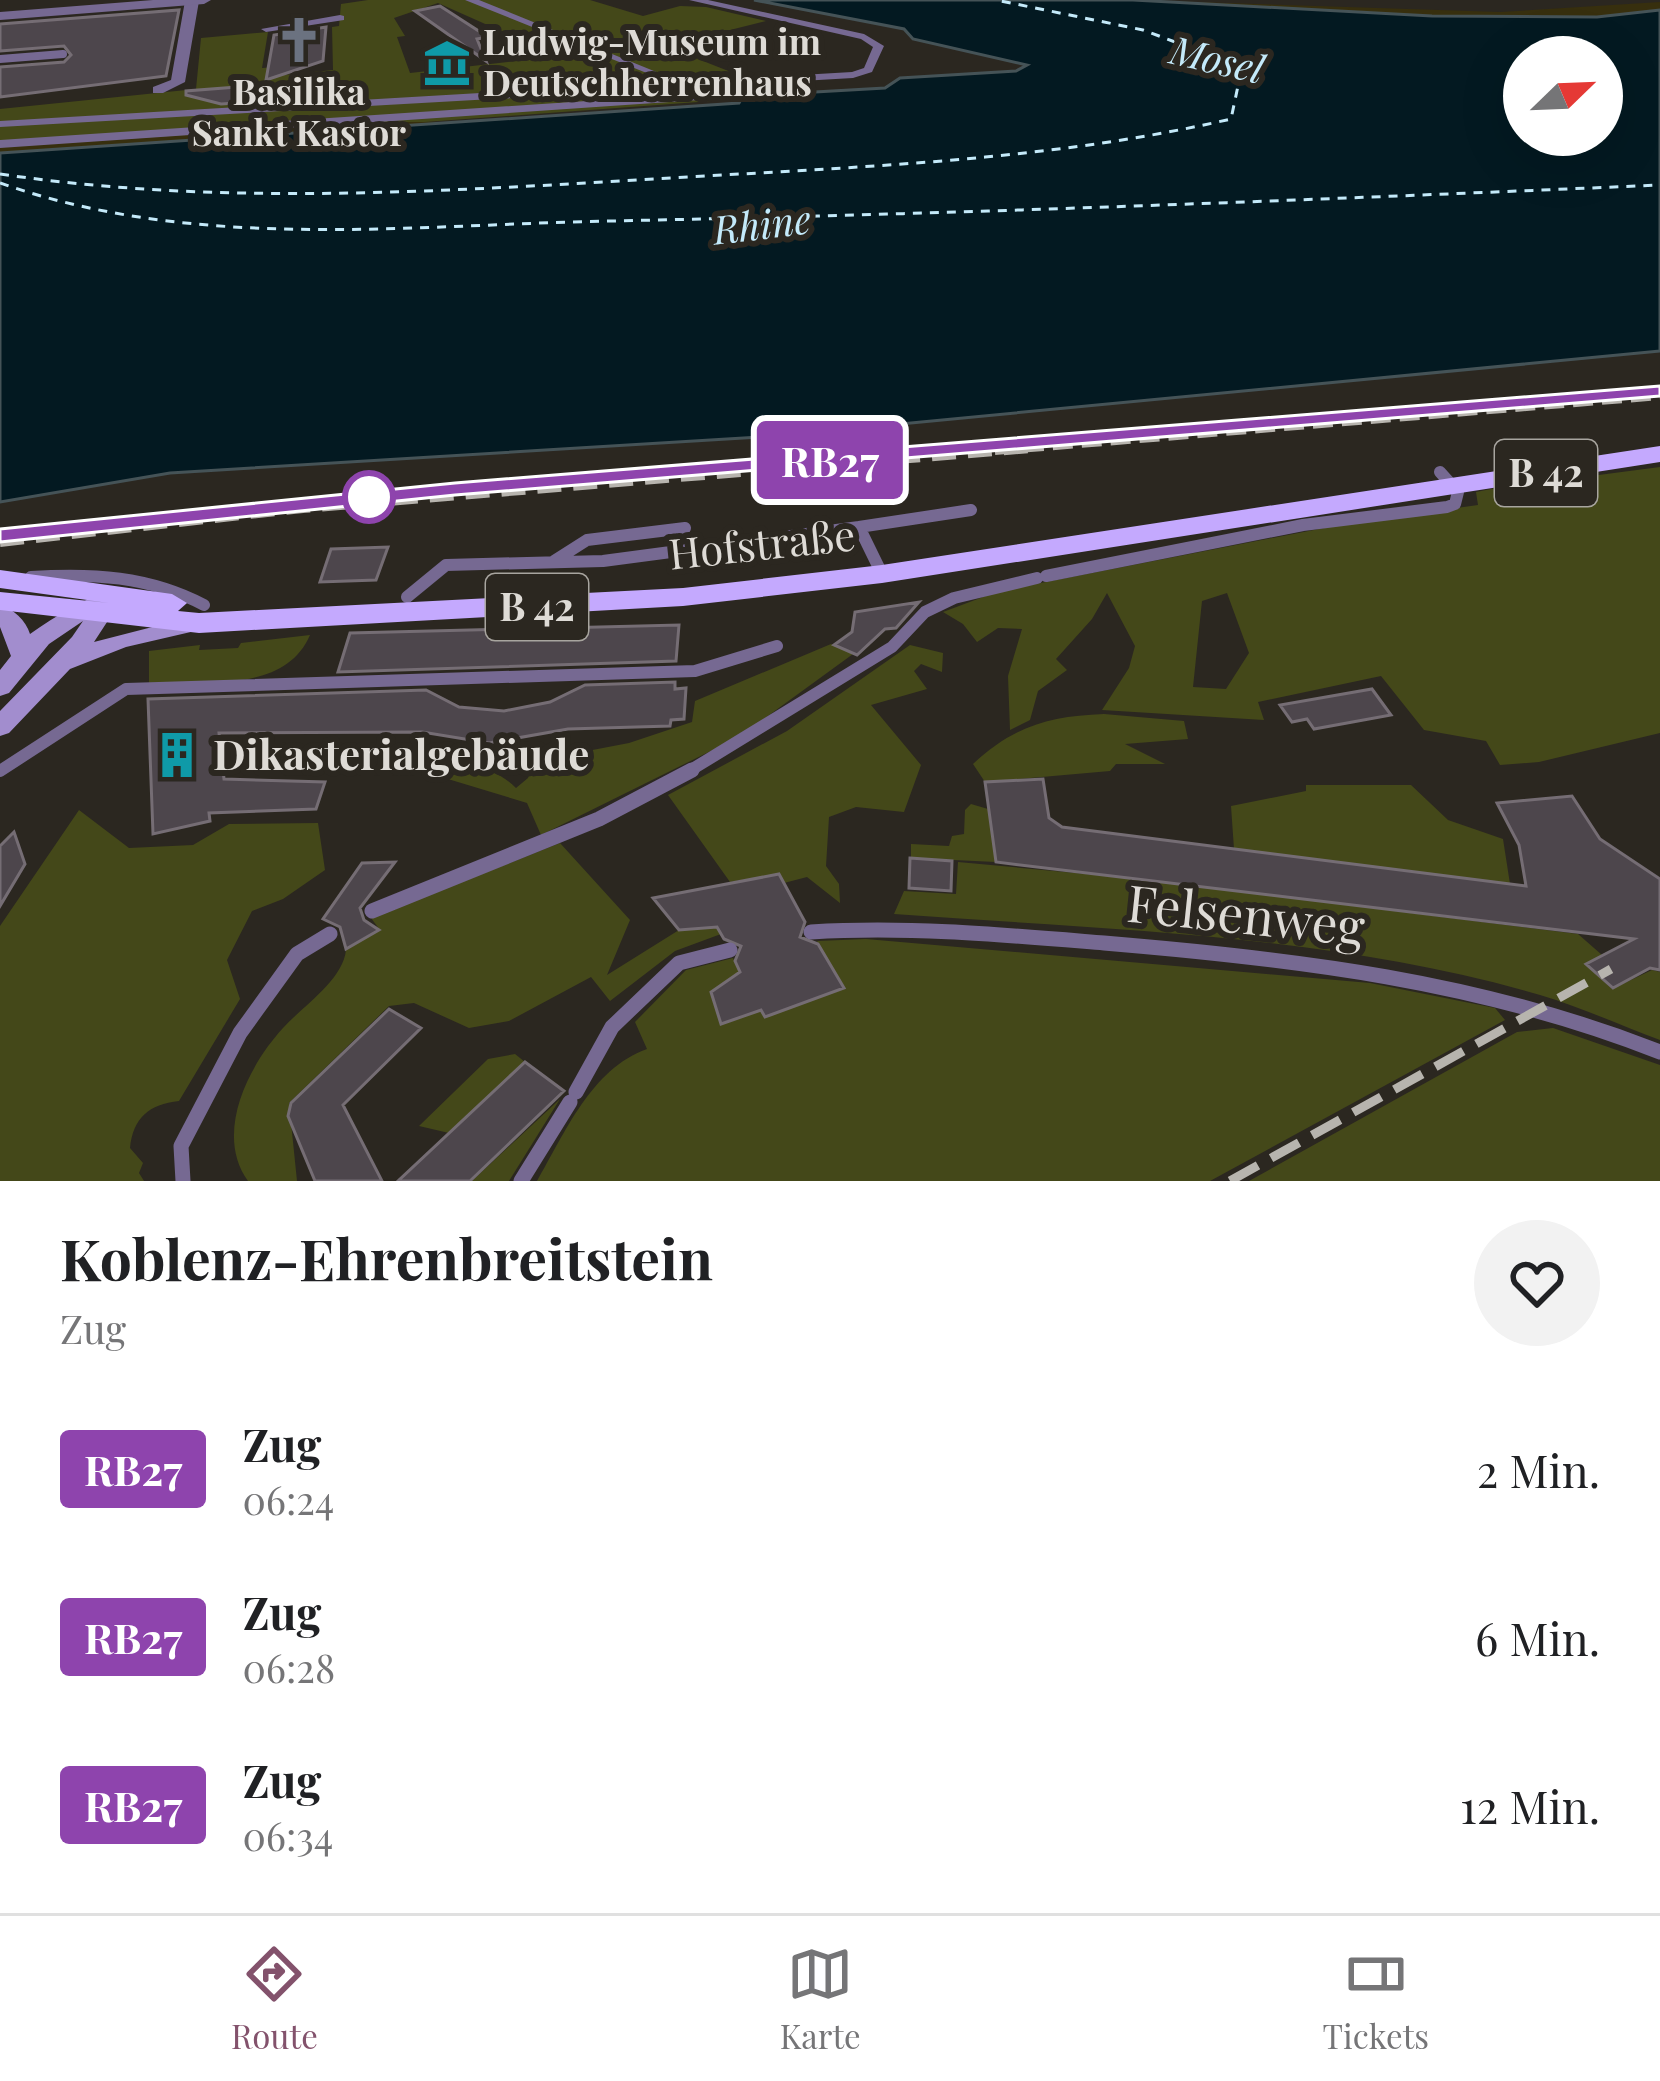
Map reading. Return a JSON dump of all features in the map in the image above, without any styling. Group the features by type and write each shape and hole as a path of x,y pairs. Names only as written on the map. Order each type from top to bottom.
{"main road":[{"name":"Hofstraße","path":"1446,478 1519,460 1650,455"},
{"name":"Hofstraße","path":"98,607 202,614 683,597 1446,478 1650,455"},
{"name":"Hofstraße","path":"202,614 407,597 646,587 878,566"},
{"name":"B 42","path":"4,586 98,607"},
{"path":"0,687 24,656 98,607"},
{"path":"0,727 60,665 98,607"},
{"path":"0,613 16,628 24,656"},
{"path":"60,665 202,614"}],"street":[{"path":"0,16 204,0"},
{"path":"302,23 304,0"},
{"path":"470,0 686,85"},
{"path":"0,144 851,77 868,70 879,46 866,34 694,0"},
{"path":"158,90 178,82 192,1"},
{"path":"266,29 335,20"},
{"path":"0,124 635,94 686,85 720,87"},
{"path":"187,112 191,132"},
{"path":"62,140 72,119"}],"lane":[{"path":"0,59 63,54"},
{"path":"372,910 599,819 734,748 892,647 925,612 954,598 1303,525 1447,507 1459,498 1446,478"},
{"path":"407,597 446,565 694,551 971,510"},
{"path":"859,526 878,566"},
{"path":"552,562 587,540 685,527"},
{"path":"4,586 92,575 174,590 202,614"},
{"path":"0,771 126,689 695,671 777,646"},
{"name":"Felsenweg","path":"811,932 862,928 1008,934 1358,968 1513,998 1660,1052"},
{"path":"183,1181 181,1146 240,1033 297,954 330,934"},
{"path":"521,1181 612,1027 679,963 730,950"}],"green space":[{"path":"590,0 643,16 680,6 706,7 766,21 718,33 699,46 703,61 736,74 739,99 0,153 0,109 196,89 201,38 268,32 262,68 278,67 284,75 333,70 332,27 339,26 341,4","holes":["438,3 544,50 544,58 410,73 397,37 405,36 394,18"]},
{"path":"1660,467 1660,733 1539,762 1500,765 1486,741 1424,730 1381,676 1258,702 1264,720 1102,710 1129,668 1135,646 1107,593 1092,619 1056,659 1067,670 1038,691 1030,720 1010,730 1008,676 1022,629 998,628 977,642 963,624 943,612 999,591 1350,523 1478,505 1476,492","holes":["1227,593 1249,653 1226,689 1193,687 1202,601"]},
{"path":"310,635 298,654 262,676 149,683 149,651 200,645 199,650 238,648 241,643"},
{"path":"831,644 853,654 739,737 541,835 527,803 438,776 479,769 516,788 528,778 535,761 629,743 692,722 695,701"},
{"path":"910,645 943,653 942,672 921,664 914,671 927,689 871,705 921,765 904,812 856,807 829,817 826,866 839,884 840,903 807,877 784,883 778,874 730,882 668,795 787,731"},
{"path":"1104,714 1184,721 1188,739 1125,744 1165,764 1116,764 1110,771 985,782 973,764 1018,732 1067,717"},
{"path":"1306,785 1411,785 1448,820 1503,839 1510,884 1234,849 1231,806 1306,791"},
{"path":"971,804 988,809 996,862 911,858 911,844 949,846 952,836 964,834 965,810"},
{"path":"79,810 129,848 193,845 229,824 318,823 325,870 283,899 252,911 227,960 240,999 179,1101 151,1109 135,1128 130,1148 143,1163 139,1173 144,1181 0,1181 0,926"},
{"path":"560,843 630,920 607,975 679,930 718,927 721,934 675,951 610,1001 591,977 509,1021 469,1028 414,1003 389,1006 289,1103 297,1181 248,1181 234,1143 235,1122 248,1081 283,1028 338,972 346,950 380,930 371,918"},
{"path":"958,862 1140,879 1578,934 1602,955 1585,964 1612,989 1652,970 1660,972 1660,1040 1540,995 1382,959 1220,938 894,914 904,891 956,894"},
{"path":"866,939 1370,983 1495,1008 1505,1020 1210,1181 537,1181 595,1087 627,1058 647,1049 635,1022 686,970 733,958 740,972 711,993 721,1023 761,1010 765,1017 843,988 817,941"},
{"path":"1553,1028 1660,1065 1660,1181 1249,1181 1517,1032"},
{"path":"515,1054 525,1062 449,1133 419,1126 488,1059"},
{"path":"560,1099 509,1181 472,1181"}],"sand":[{"path":"1133,0 1500,12 1660,2 1660,10 1597,17 1432,16"},
{"path":"447,122 0,153 0,147"}],"water":[{"path":"754,0 1133,0 1432,16 1597,17 1660,10 1660,351 775,436 170,473 0,502 0,153 739,103 743,96 885,88 900,78 1016,71 1027,65 913,39 904,29"}],"building":[{"path":"440,6 488,37 477,39 486,61 415,11"},
{"path":"179,10 166,76 0,97 0,67 64,62 71,55 64,46 0,51 0,24"},
{"name":"Basilika Sankt Kastor","path":"326,27 323,61 266,80 274,35"},
{"path":"250,86 296,99 221,104 186,95 186,91"},
{"path":"388,547 376,580 320,582 331,549"},
{"path":"919,602 896,628 885,629 857,655 834,645 852,632 855,612"},
{"name":"Dikasterialgebäude","path":"679,625 676,661 338,672 350,633"},
{"name":"Dikasterialgebäude","path":"675,682 675,689 686,688 684,719 671,720 670,726 568,729 489,743 422,732 219,733 224,779 325,782 316,809 209,813 210,821 153,834 148,699 426,690 459,707 504,711 550,702 585,685"},
{"path":"1372,689 1391,715 1314,729 1307,719 1292,722 1280,705"},
{"path":"1043,779 1049,818 1062,827 1526,886 1519,845 1497,803 1572,796 1600,839 1660,879 1660,970 1650,968 1613,988 1586,964 1634,939 996,862 985,782"},
{"path":"14,832 25,864 0,906 0,846"},
{"path":"910,858 952,861 951,891 909,888"},
{"path":"395,862 360,908 364,920 379,930 346,949 340,927 323,919 362,863"},
{"path":"779,874 805,922 800,937 818,944 844,988 765,1017 761,1010 721,1024 711,992 740,972 735,961 741,946 724,939 717,927 679,930 653,898"},
{"path":"389,1009 421,1028 343,1105 382,1181 315,1181 288,1116 291,1103"},
{"path":"525,1062 564,1091 470,1181 398,1181"}],"ferry route":[{"path":"0,174 173,191 430,191 962,159 1097,144 1231,119 1242,67 1143,30 996,0"},
{"path":"0,183 74,205 150,219 302,229 1004,210 1660,185"}],"railway":[{"path":"995,452 1660,397"},
{"path":"0,543 303,509 1031,449"},
{"path":"1230,1181 1611,969"}],"train":[{"name":"RB27","path":"0,536 197,512 455,489 1660,392"}],"place":[{"name":"Basilika Sankt Kastor","path":"299,40"},
{"name":"Ludwig-Museum im Deutschherrenhaus","path":"447,63"},
{"name":"Dikasterialgebäude","path":"177,755"}],"water label":[{"name":"Mosel","path":"1217,60"},
{"name":"Rhine","path":"762,225"}]}
